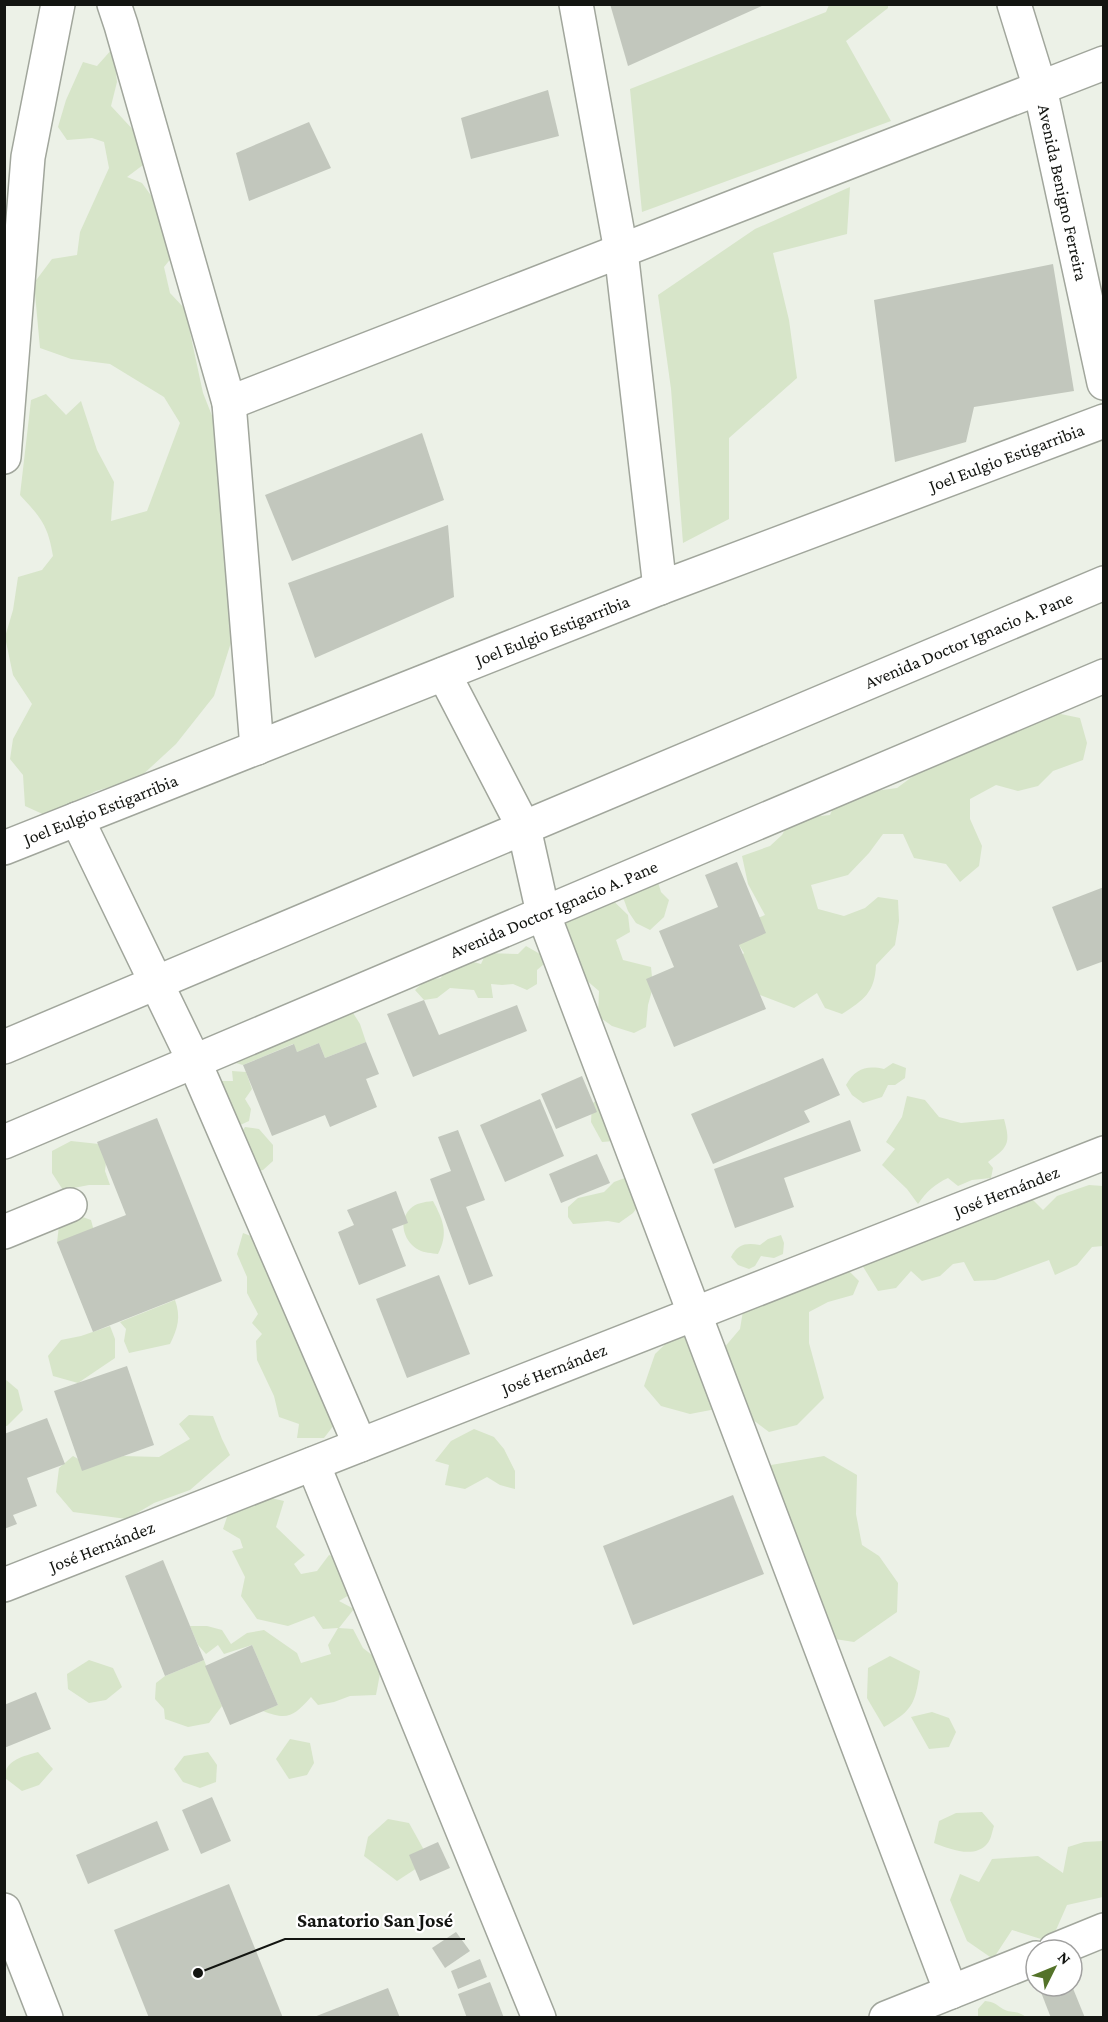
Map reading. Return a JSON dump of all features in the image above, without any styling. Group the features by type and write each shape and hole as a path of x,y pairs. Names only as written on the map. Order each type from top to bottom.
{"street":[{"path":"4,457 28,157 58,4"},
{"path":"114,4 164,171 228,403 257,748"},
{"path":"576,4 621,251 660,588"},
{"name":"Avenida Benigno Ferreira","path":"1014,4 1040,88 1104,383"},
{"path":"228,403 1104,63"},
{"name":"Joel Eulgio Estigarribia","path":"4,848 660,588 1104,421"},
{"name":"Avenida Doctor Ignacio A. Pane","path":"4,1047 1104,583"},
{"path":"444,674 524,828 543,913 628,1143 695,1314 951,1992"},
{"name":"Avenida Doctor Ignacio A. Pane","path":"4,1142 1104,676"},
{"path":"77,819 194,1061 360,1445"},
{"name":"José Hernández","path":"4,1585 1104,1153"},
{"path":"4,1232 70,1205"},
{"path":"313,1464 539,2018"},
{"path":"4,1910 46,2018"},
{"path":"1084,1938 1104,1930"},
{"path":"886,2018 1024,1963"}],"green space":[{"path":"829,5 888,5 888,8 846,41 891,121 642,212 630,89 826,12"},
{"path":"113,48 117,82 111,106 136,133 147,162 127,177 142,183 155,201 172,257 164,267 170,293 185,309 203,393 234,471 235,630 214,696 176,744 138,779 96,791 47,816 25,806 23,775 10,759 13,739 32,704 13,675 5,637 13,610 18,577 42,570 53,556 49,537 42,522 20,495 31,400 46,394 66,415 81,401 97,450 114,482 111,521 147,511 180,423 164,397 110,364 71,359 40,348 34,283 52,259 77,255 80,232 109,168 104,142 92,138 67,140 58,127 66,100 83,62 97,66"},
{"path":"850,187 847,234 773,253 789,320 797,378 729,438 729,519 683,543 671,389 658,295 755,229"},
{"path":"1056,713 1080,718 1087,743 1083,760 1053,771 1038,786 1018,791 996,785 970,799 970,819 982,846 979,866 960,882 946,864 914,858 903,834 883,834 848,875 811,885 818,909 844,916 865,908 878,897 898,900 899,921 895,945 876,965 871,989 862,999 842,1014 825,1008 817,993 794,1008 760,995 738,960 744,953 739,945 748,922 765,915 748,884 742,856 770,846 782,835 793,815 811,817 830,815 835,803 875,791 897,788 920,771"},
{"path":"699,864 690,871 657,879 661,892 669,900 664,917 650,930 636,923 624,900 615,893"},
{"path":"601,889 628,915 630,932 616,940 623,960 651,967 653,987 648,1005 646,1027 634,1033 612,1026 598,1016 599,991 572,968 578,962 577,955 561,937 574,901"},
{"path":"526,946 540,954 544,964 537,970 537,984 527,990 513,984 491,984 493,998 478,998 474,990 450,988 437,998 424,1000 415,990 426,980 441,978 443,972 452,963 464,967 466,960 481,964 486,953 518,954"},
{"path":"350,1008 360,1024 366,1042 325,1058 319,1043 297,1052 293,1044 243,1065 232,1062"},
{"path":"893,1063 906,1068 905,1078 895,1085 888,1085 882,1097 863,1103 852,1095 846,1085 853,1075 866,1068 884,1069"},
{"path":"232,1071 246,1072 252,1089 245,1099 251,1109 249,1121 236,1127 212,1089 221,1081 233,1081"},
{"path":"603,1094 614,1141 602,1142 591,1122 592,1104"},
{"path":"907,1096 925,1100 939,1117 961,1123 1004,1119 1007,1140 1004,1148 988,1162 993,1168 991,1178 972,1180 958,1186 948,1178 931,1189 918,1204 907,1189 882,1165 895,1149 886,1142 902,1117"},
{"path":"245,1127 259,1129 273,1145 273,1161 263,1170 252,1173 235,1142"},
{"path":"71,1141 108,1145 105,1171 110,1185 89,1185 63,1190 52,1173 52,1151"},
{"path":"630,1176 645,1197 633,1213 619,1223 608,1221 573,1224 568,1217 568,1207 578,1198 604,1192 614,1182"},
{"path":"1089,1185 1103,1186 1103,1246 1092,1247 1077,1265 1055,1275 1049,1260 995,1280 974,1281 964,1262 953,1264 940,1276 922,1281 911,1271 896,1288 878,1291 862,1265 1027,1194 1043,1210 1057,1196"},
{"path":"433,1201 440,1214 444,1233 438,1254 423,1252 414,1247 404,1232 403,1226 406,1214 412,1207"},
{"path":"77,1215 91,1220 95,1235 67,1255 57,1243 59,1225"},
{"path":"243,1233 267,1242 337,1421 324,1438 297,1438 299,1424 279,1417 274,1396 257,1360 256,1341 262,1334 252,1323 258,1314 247,1293 247,1277 237,1254"},
{"path":"781,1235 784,1243 783,1254 774,1258 761,1256 755,1266 749,1269 738,1265 731,1257 743,1245 760,1245 768,1239"},
{"path":"846,1268 859,1281 853,1295 828,1302 809,1312 809,1343 824,1398 797,1425 769,1432 732,1404 723,1349 740,1329 743,1311"},
{"path":"175,1300 178,1322 170,1344 129,1353 124,1341 126,1329 120,1322"},
{"path":"110,1326 115,1339 115,1358 78,1383 53,1376 48,1356 61,1340"},
{"path":"679,1331 701,1346 716,1409 690,1414 661,1406 644,1386 655,1354"},
{"path":"5,1379 18,1390 23,1410 7,1426 5,1426"},
{"path":"189,1415 213,1416 230,1455 190,1490 154,1503 127,1519 73,1512 56,1492 59,1468 73,1456 91,1466 123,1456 159,1457 190,1439 179,1424"},
{"path":"474,1429 494,1437 504,1449 515,1471 515,1489 500,1485 487,1477 465,1489 445,1485 449,1465 435,1461 451,1441"},
{"path":"824,1456 857,1475 856,1514 862,1545 879,1556 898,1583 897,1612 854,1642 822,1637 765,1501 771,1465"},
{"path":"258,1495 284,1501 276,1527 305,1555 294,1564 301,1574 317,1571 329,1555 354,1565 356,1591 339,1601 354,1609 339,1628 353,1629 363,1648 382,1663 376,1695 350,1696 318,1705 311,1697 300,1709 290,1715 279,1716 263,1711 278,1705 252,1645 224,1654 218,1645 206,1654 198,1645 190,1626 207,1626 222,1630 231,1644 247,1633 264,1630 297,1653 301,1663 331,1654 328,1645 338,1628 323,1629 314,1616 288,1626 257,1619 241,1596 245,1577 232,1551 243,1548 240,1539 223,1529 230,1508"},
{"path":"890,1656 920,1671 911,1705 901,1716 884,1727 867,1698 868,1668"},
{"path":"89,1660 113,1668 122,1687 106,1700 89,1703 68,1689 67,1674"},
{"path":"204,1660 222,1706 209,1723 188,1727 165,1719 164,1709 155,1699 156,1683 165,1676"},
{"path":"932,1712 949,1718 956,1732 949,1747 929,1749 911,1717"},
{"path":"290,1739 310,1743 314,1763 307,1775 289,1779 276,1759"},
{"path":"38,1752 53,1769 39,1785 22,1791 5,1778 8,1767 16,1760"},
{"path":"208,1752 217,1765 216,1782 200,1788 183,1782 174,1769 184,1756"},
{"path":"982,1812 994,1826 990,1840 982,1849 969,1852 934,1843 939,1821 956,1813"},
{"path":"388,1819 409,1823 424,1850 417,1868 397,1881 364,1856 368,1837"},
{"path":"1103,1841 1103,1897 1067,1905 1056,1930 1043,1938 1012,1930 993,1959 967,1941 950,1900 960,1874 979,1882 992,1859 1038,1856 1063,1873 1068,1847 1084,1842"},
{"path":"985,2001 1026,2017 978,2017 978,2009"}],"building":[{"path":"610,4 766,4 628,66"},
{"path":"548,90 559,136 471,159 461,118"},
{"path":"309,122 331,168 249,201 236,153"},
{"path":"1053,264 1074,391 974,407 966,442 895,462 874,300"},
{"path":"422,433 444,500 292,561 265,495"},
{"path":"448,525 454,597 315,658 288,583"},
{"path":"737,862 766,933 739,945 766,1009 674,1047 646,979 674,967 659,931 718,907 705,875"},
{"path":"1104,887 1104,961 1077,971 1052,907"},
{"path":"424,1000 439,1035 517,1005 527,1031 413,1077 387,1014"},
{"path":"366,1042 379,1074 366,1079 377,1107 330,1127 325,1115 272,1136 243,1065 294,1044 297,1052 319,1043 325,1058"},
{"path":"823,1058 840,1095 804,1111 810,1122 713,1164 691,1114"},
{"path":"582,1076 597,1112 556,1129 541,1094"},
{"path":"540,1099 564,1156 505,1182 480,1125"},
{"path":"157,1118 222,1281 93,1332 57,1242 126,1215 97,1142"},
{"path":"850,1120 861,1151 784,1178 794,1207 735,1228 714,1169"},
{"path":"458,1130 485,1200 466,1207 493,1276 469,1285 430,1179 451,1171 438,1137"},
{"path":"597,1154 610,1183 561,1203 549,1174"},
{"path":"396,1191 408,1223 392,1229 406,1266 359,1285 338,1232 354,1225 347,1210"},
{"path":"439,1275 470,1354 407,1378 376,1299"},
{"path":"127,1366 154,1445 82,1471 54,1391"},
{"path":"47,1418 65,1464 27,1478 37,1506 13,1515 17,1524 4,1529 4,1434"},
{"path":"733,1495 764,1574 633,1625 603,1546"},
{"path":"163,1560 204,1660 165,1676 125,1576"},
{"path":"252,1645 278,1705 230,1725 205,1666"},
{"path":"36,1692 51,1729 4,1748 4,1705"},
{"path":"212,1797 231,1841 201,1854 182,1810"},
{"path":"157,1821 169,1850 88,1884 76,1855"},
{"path":"438,1842 450,1868 420,1881 409,1855"},
{"path":"229,1884 283,2018 149,2018 114,1930"},
{"path":"456,1932 470,1951 445,1968 432,1948"},
{"path":"480,1959 487,1977 458,1989 451,1971"},
{"path":"490,1982 504,2018 467,2018 458,1994"},
{"path":"388,1988 400,2018 314,2018 314,2017"},
{"path":"1043,1998 1077,1998 1085,2018 1051,2018"}],"place":[{"name":"Sanatorio San José","path":"198,1973"}]}
